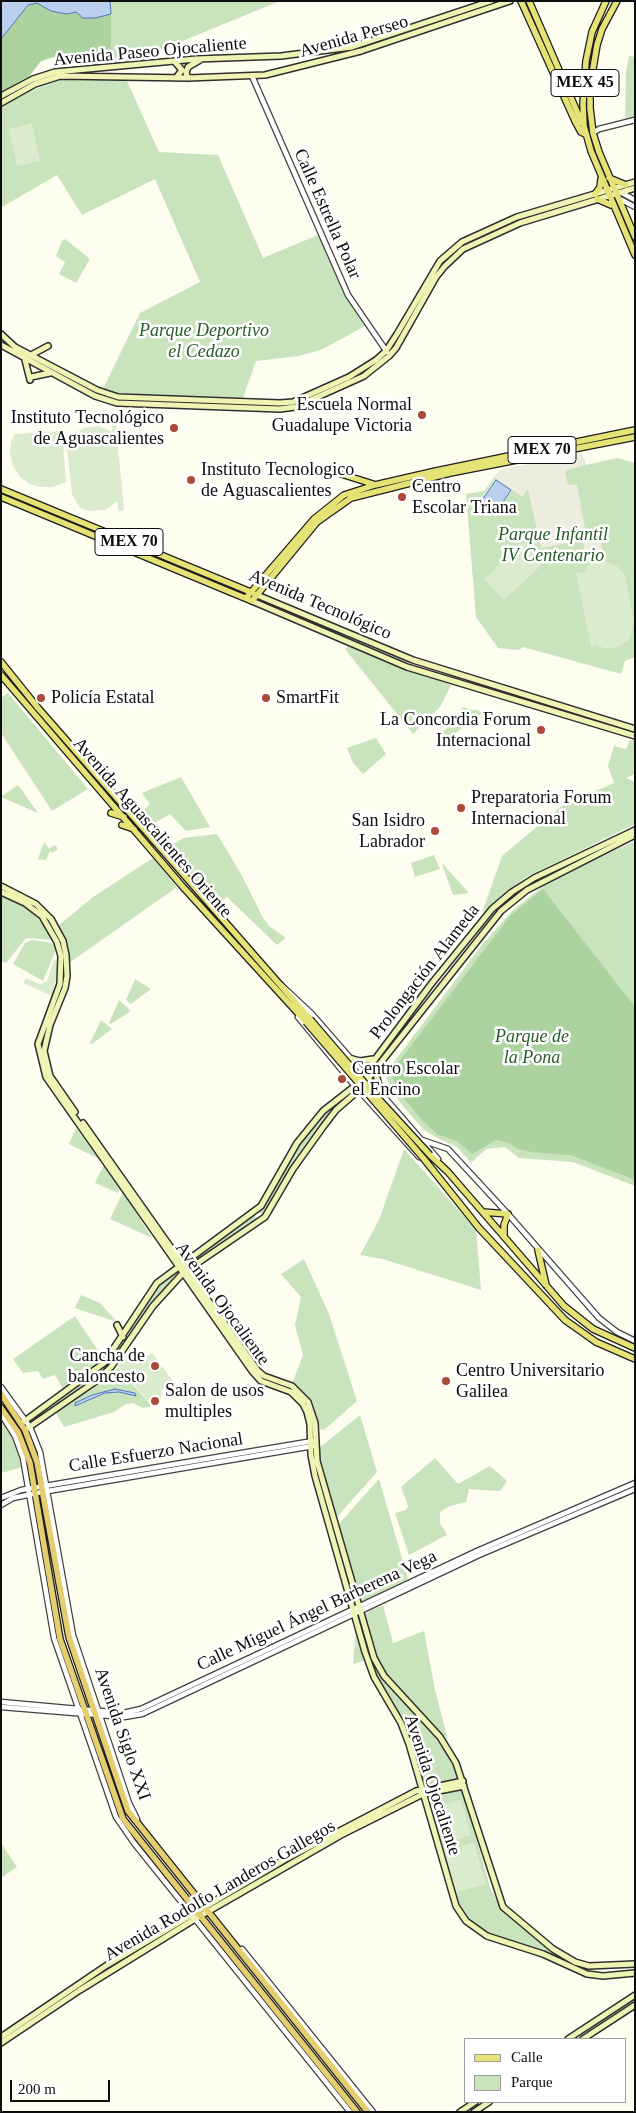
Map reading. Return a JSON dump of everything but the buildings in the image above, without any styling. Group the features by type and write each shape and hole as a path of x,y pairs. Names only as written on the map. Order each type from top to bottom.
{"highway":[{"name":"Avenida Siglo XXI","path":"1,1394 28,1428 45,1488 68,1637 97,1713 128,1811 368,2112"},
{"name":"Avenida Siglo XXI","path":"1,1408 23,1444 60,1638 82,1712 123,1819 166,1878 357,2112"},
{"path":"1,1413 10,1420"},
{"path":"23,1444 23,1458"}],"main road":[{"name":"Avenida Perseo","path":"275,56 363,45 491,1"},
{"name":"Avenida Perseo","path":"262,76 361,51 510,1"},
{"path":"521,1 576,123 581,132 585,134 593,133"},
{"path":"529,1 584,126 592,125"},
{"name":"MEX 45","path":"606,1 592,32 586,61 583,104 584,126 585,134 601,177 613,193 635,237"},
{"name":"MEX 45","path":"617,1 602,29 593,64 590,86 592,125 613,193 614,208 635,255"},
{"name":"Avenida Paseo Ojocaliente","path":"1,96 33,79 55,72 203,59 275,56"},
{"path":"188,78 186,73 188,68 203,59"},
{"path":"175,62 182,70 176,78"},
{"name":"Avenida Paseo Ojocaliente","path":"1,103 35,84 60,76 188,78 262,76"},
{"path":"596,196 601,185 601,177"},
{"path":"609,178 626,185"},
{"path":"613,193 635,182"},
{"path":"1,334 7,342 97,390 118,398 280,403 306,397 350,377 388,353 397,334 440,261 462,242 517,217 596,196 635,188"},
{"path":"1,345 95,396 117,403 280,409 308,403 371,372 403,336 444,266 463,249 520,222 596,196 605,200 614,208"},
{"path":"397,334 403,336"},
{"path":"32,355 48,346"},
{"path":"25,359 31,378 52,373"},
{"name":"MEX 70","path":"252,602 254,594 314,519 344,495 375,485 635,430"},
{"name":"MEX 70","path":"246,598 254,594 318,522 351,498 450,473 635,437"},
{"path":"320,472 338,473 375,485"},
{"name":"Avenida Tecnológico","path":"1,489 413,660 635,729"},
{"name":"Avenida Tecnológico","path":"1,497 424,673 635,736"},
{"path":"2,663 11,664"},
{"name":"Avenida Aguascalientes Oriente","path":"2,663 280,984 479,1228 565,1320 596,1342 635,1359"},
{"name":"Avenida Aguascalientes Oriente","path":"1,675 125,817 182,887 283,999 308,1020 374,1095 448,1172 547,1287 586,1324 610,1338 635,1348"},
{"path":"111,813 125,817"},
{"path":"144,818 145,830"},
{"path":"122,825 135,830"},
{"name":"Prolongación Alameda","path":"24,1422 97,1370 123,1337 157,1283 261,1206 297,1143 323,1111 357,1088 363,1073 492,909 507,896 534,878 635,830"},
{"path":"157,834 158,844"},
{"name":"Prolongación Alameda","path":"28,1428 99,1379 111,1367 153,1306 184,1272 265,1217 293,1169 323,1126 378,1066 505,907 534,886 635,836"},
{"name":"Avenida Ojocaliente","path":"1,886 36,904 51,919 63,940 67,966 65,988 50,1025 44,1051 50,1076 179,1265"},
{"name":"Avenida Ojocaliente","path":"1,892 25,903 42,916 57,942 61,956 60,984 38,1044 46,1077 256,1377 267,1384 286,1389 303,1404 310,1424 317,1461 374,1678 401,1723 423,1791 454,1901 466,1921 487,1936 543,1954 587,1974 603,1976 635,1973"},
{"path":"349,1058 360,1061 374,1059"},
{"path":"378,1066 377,1078 380,1092"},
{"path":"483,1212 508,1214 504,1225 504,1236"},
{"path":"538,1250 547,1287"},
{"path":"117,1325 123,1337"},
{"name":"Avenida Ojocaliente","path":"356,1611 378,1667 440,1737 456,1763 499,1898 508,1913 552,1949 575,1962 589,1966 635,1964"},
{"name":"Avenida Rodolfo Landeros Gallegos","path":"1,2037 107,1965 207,1909 338,1830 423,1791 463,1783"},
{"name":"Avenida Rodolfo Landeros Gallegos","path":"1,2043 196,1915"},
{"path":"570,2038 635,1995"},
{"path":"585,2038 635,2005"},
{"path":"460,2112 474,2103"},
{"path":"474,2112 488,2103"}],"street":[{"name":"Calle Estrella Polar","path":"252,76 348,295 388,353"},
{"path":"593,133 599,129 635,120"},
{"path":"592,125 599,129"},
{"path":"613,193 635,200"},
{"path":"613,193 635,207"},
{"name":"Avenida Aguascalientes Oriente","path":"280,984 302,1003 448,1172"},
{"name":"Avenida Aguascalientes Oriente","path":"283,999 368,1101 439,1178"},
{"path":"350,1080 358,1078 363,1073"},
{"path":"368,1101 370,1093 380,1092"},
{"path":"422,1140 448,1149 599,1318 617,1332 635,1341"},
{"name":"Avenida Siglo XXI","path":"1,1387 24,1422"},
{"name":"Avenida Siglo XXI","path":"1,1413 15,1436 32,1491"},
{"name":"Calle Esfuerzo Nacional","path":"1,1498 45,1488 313,1443"},
{"name":"Calle Miguel Ángel Barberena Vega","path":"1,1707 97,1713 124,1717 142,1714 477,1551 635,1483"},
{"name":"Calle Miguel Ángel Barberena Vega","path":"356,1611 479,1555 635,1489"},
{"name":"Calle Esfuerzo Nacional","path":"1,1505 32,1491"},
{"name":"Calle Miguel Ángel Barberena Vega","path":"1,1702 82,1712"},
{"name":"Avenida Siglo XXI","path":"207,1909 373,2112"},
{"name":"Avenida Siglo XXI","path":"196,1915 350,2112"}],"green space":[{"path":"1,1 280,1 158,51 141,62 95,67 83,59 69,60 58,56 50,58 41,61 29,76 1,91"},
{"path":"37,3 51,11 67,14 76,12 95,18 111,14 111,50 95,67 83,59 69,60 58,56 41,61 29,76 1,91 1,39 28,5"},
{"path":"629,56 635,57 635,120 625,122 626,73"},
{"name":"Parque Deportivo el Cedazo","path":"61,79 126,79 159,152 218,155 263,258 318,235 347,298 365,326 323,349 299,356 256,361 243,398 117,393 103,389 140,313 200,282 155,179 82,215 57,175 2,207 1,107 36,89"},
{"path":"32,123 40,161 17,166 9,129"},
{"path":"65,239 90,259 76,283 59,274 65,262 56,256 62,241"},
{"path":"116,425 124,510 119,511 117,501 105,510 88,511 80,508 72,494 67,448 69,440 83,428 99,426 112,432 112,426"},
{"path":"62,431 66,482 53,487 29,484 19,476 13,466 10,454 11,442 15,434"},
{"name":"Parque Infantil IV Centenario","path":"582,454 586,465 617,458 635,463 635,657 625,661 621,674 523,647 519,650 498,648 476,617 466,494 484,491 500,470"},
{"path":"495,478 513,490 496,516 477,503"},
{"path":"525,541 545,562 504,600 484,579"},
{"path":"601,560 616,565 625,575 634,622 629,640 615,648 603,648 595,643 595,646 591,647 576,573 580,572 582,574 590,563"},
{"path":"348,646 451,685 440,707 413,734 345,649"},
{"path":"8,693 88,789 52,811 1,733 1,698"},
{"path":"463,707 482,713 441,744 438,737 452,723"},
{"path":"376,738 386,754 363,774 353,763 347,748"},
{"path":"630,740 635,741 635,774 626,778 635,782 635,824 524,878 482,913 502,856 563,805 614,783 608,766 614,746 626,749"},
{"path":"181,777 210,827 186,831 170,814 153,824 142,812 150,804 142,793"},
{"path":"18,785 38,813 1,797"},
{"path":"217,834 241,874 263,918 269,926 286,938 277,945 227,897 217,904 167,849 183,838"},
{"name":"Parque de la Pona","path":"635,841 635,1186 573,1162 519,1158 505,1147 486,1149 471,1163 457,1147 424,1130 402,1105 390,1087 385,1074 481,946 512,911 552,879"},
{"path":"44,842 49,849 55,845 58,849 52,853 50,851 46,860 38,859"},
{"path":"434,855 440,869 415,877 411,863"},
{"path":"153,858 177,887 69,963 67,941 58,926 93,897"},
{"path":"443,864 469,893 453,895"},
{"name":"Parque de la Pona","path":"543,889 635,1007 635,1180 571,1155 531,1152 496,1140 472,1154 457,1141 438,1135 419,1117 397,1090 391,1072 511,915"},
{"path":"1,896 25,907 43,923 53,940 26,938 6,963 1,961"},
{"path":"32,940 52,943 57,947 43,981 13,964 25,943"},
{"path":"54,960 60,963 52,996 23,983 26,978 40,984 47,981"},
{"path":"135,979 151,989 131,1004 126,1000"},
{"path":"119,1000 131,1011 111,1024 109,1023"},
{"path":"101,1020 112,1029 92,1044 90,1043"},
{"path":"332,1105 336,1109 299,1156 262,1215 259,1212 297,1147"},
{"path":"76,1128 99,1159 69,1144"},
{"path":"404,1149 476,1230 481,1290 383,1259 360,1255 379,1220"},
{"path":"104,1165 120,1189 118,1193 95,1183"},
{"path":"123,1192 152,1238 110,1219"},
{"path":"254,1215 257,1219 187,1268 185,1264"},
{"path":"304,1259 329,1314 357,1401 324,1430 320,1429 313,1403 292,1384 303,1355 295,1325 301,1297 281,1274"},
{"path":"176,1270 179,1273 152,1303 134,1330 131,1331 158,1284"},
{"path":"81,1295 100,1303 117,1322 75,1308"},
{"path":"75,1316 103,1358 63,1389 55,1375 43,1379 38,1371 23,1373 13,1359"},
{"path":"125,1338 126,1342 119,1354 102,1373 32,1422 99,1371"},
{"path":"132,1346 143,1359 152,1353 173,1381 162,1390 160,1404 152,1405 118,1367"},
{"path":"118,1368 152,1406 143,1408 133,1403 126,1404 114,1412 64,1427 56,1413 99,1384"},
{"path":"360,1415 377,1472 336,1518 318,1460 318,1449"},
{"path":"1,1421 13,1439 23,1467 1,1473"},
{"path":"435,1458 458,1484 490,1466 507,1481 500,1491 469,1489 466,1502 450,1506 440,1512 440,1523 447,1535 409,1555 395,1513 406,1510 408,1506 401,1487"},
{"path":"379,1479 408,1579 360,1602 338,1525"},
{"path":"383,1605 393,1643 424,1631 435,1690 448,1740 388,1677 376,1661 363,1614"},
{"path":"356,1628 366,1660 353,1664"},
{"path":"369,1659 383,1680 427,1725 442,1744 459,1779 423,1786 401,1717 373,1671"},
{"path":"462,1789 490,1887 497,1901 508,1915 556,1955 553,1956 484,1932 468,1920 457,1906 427,1797"},
{"path":"461,1800 471,1835 444,1844 432,1808"},
{"path":"1,1843 17,1867 1,1878"},
{"path":"474,1843 486,1884 456,1892 444,1850"}],"shaded area":[{"path":"582,454 585,465 565,471 568,485 577,484 586,534 598,532 602,551 585,553 583,540 541,548 528,489 522,497 494,477 500,470"}],"water":[{"path":"1,1 110,1 111,14 95,18 83,18 76,12 67,14 51,11 37,3 28,5 1,39"},
{"path":"496,480 511,490 496,513 480,503"},
{"path":"115,1389 135,1393 136,1396 119,1392 105,1393 75,1406 75,1403 92,1395"}],"place":[{"name":"Escuela Normal Guadalupe Victoria","path":"422,415"},
{"name":"Instituto Tecnológico de Aguascalientes","path":"174,428"},
{"name":"Instituto Tecnologico de Aguascalientes","path":"191,480"},
{"name":"Centro Escolar Triana","path":"402,497"},
{"name":"Policía Estatal","path":"41,698"},
{"name":"SmartFit","path":"266,698"},
{"name":"La Concordia Forum Internacional","path":"541,730"},
{"name":"Preparatoria Forum Internacional","path":"461,808"},
{"name":"San Isidro Labrador","path":"435,831"},
{"name":"Centro Escolar el Encino","path":"342,1079"},
{"name":"Cancha de baloncesto","path":"155,1366"},
{"name":"Centro Universitario Galilea","path":"446,1381"},
{"name":"Salon de usos multiples","path":"155,1401"}]}
